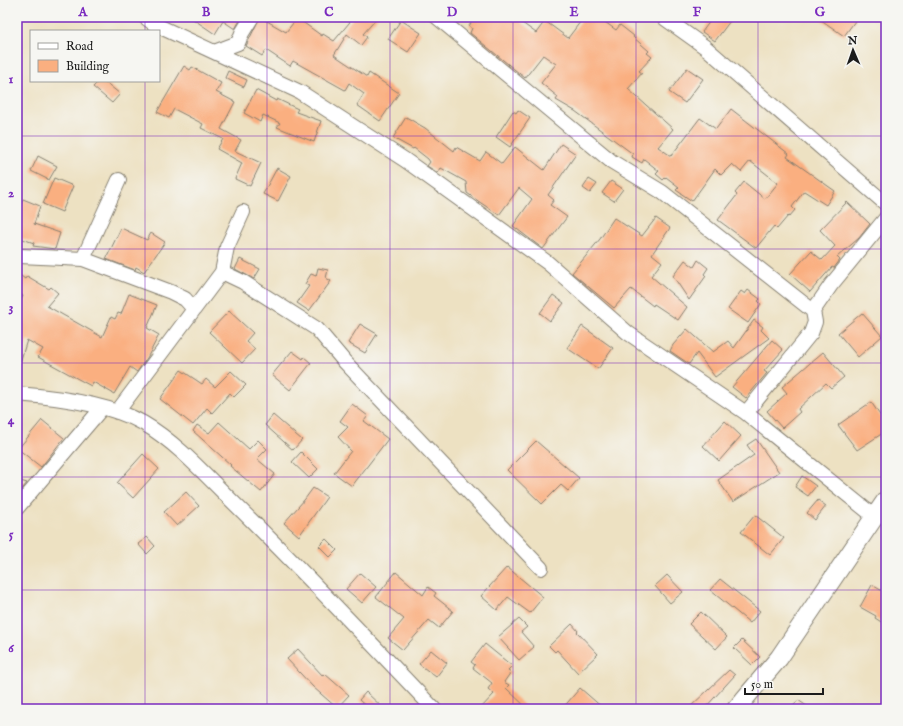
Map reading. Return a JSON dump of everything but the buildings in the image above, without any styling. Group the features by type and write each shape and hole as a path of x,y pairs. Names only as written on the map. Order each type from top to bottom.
{"main road":[{"path":"736,709 779,658 886,500"}],"street":[{"path":"145,17 154,24 300,92 405,160 548,263 628,333 746,413 875,517"},
{"path":"214,52 238,43 242,33 252,17"},
{"path":"437,17 611,161 662,192 813,311 815,322 810,333 746,413"},
{"path":"663,17 705,47 886,204"},
{"path":"83,259 119,180"},
{"path":"117,412 222,272 227,247 243,212"},
{"path":"813,311 831,285 886,218"},
{"path":"20,256 83,259 171,292 185,299 194,309"},
{"path":"222,272 243,282 317,330 344,362 541,568"},
{"path":"17,394 70,400 117,412 143,422 172,443 307,575 434,709"},
{"path":"17,508 102,408"}]}
